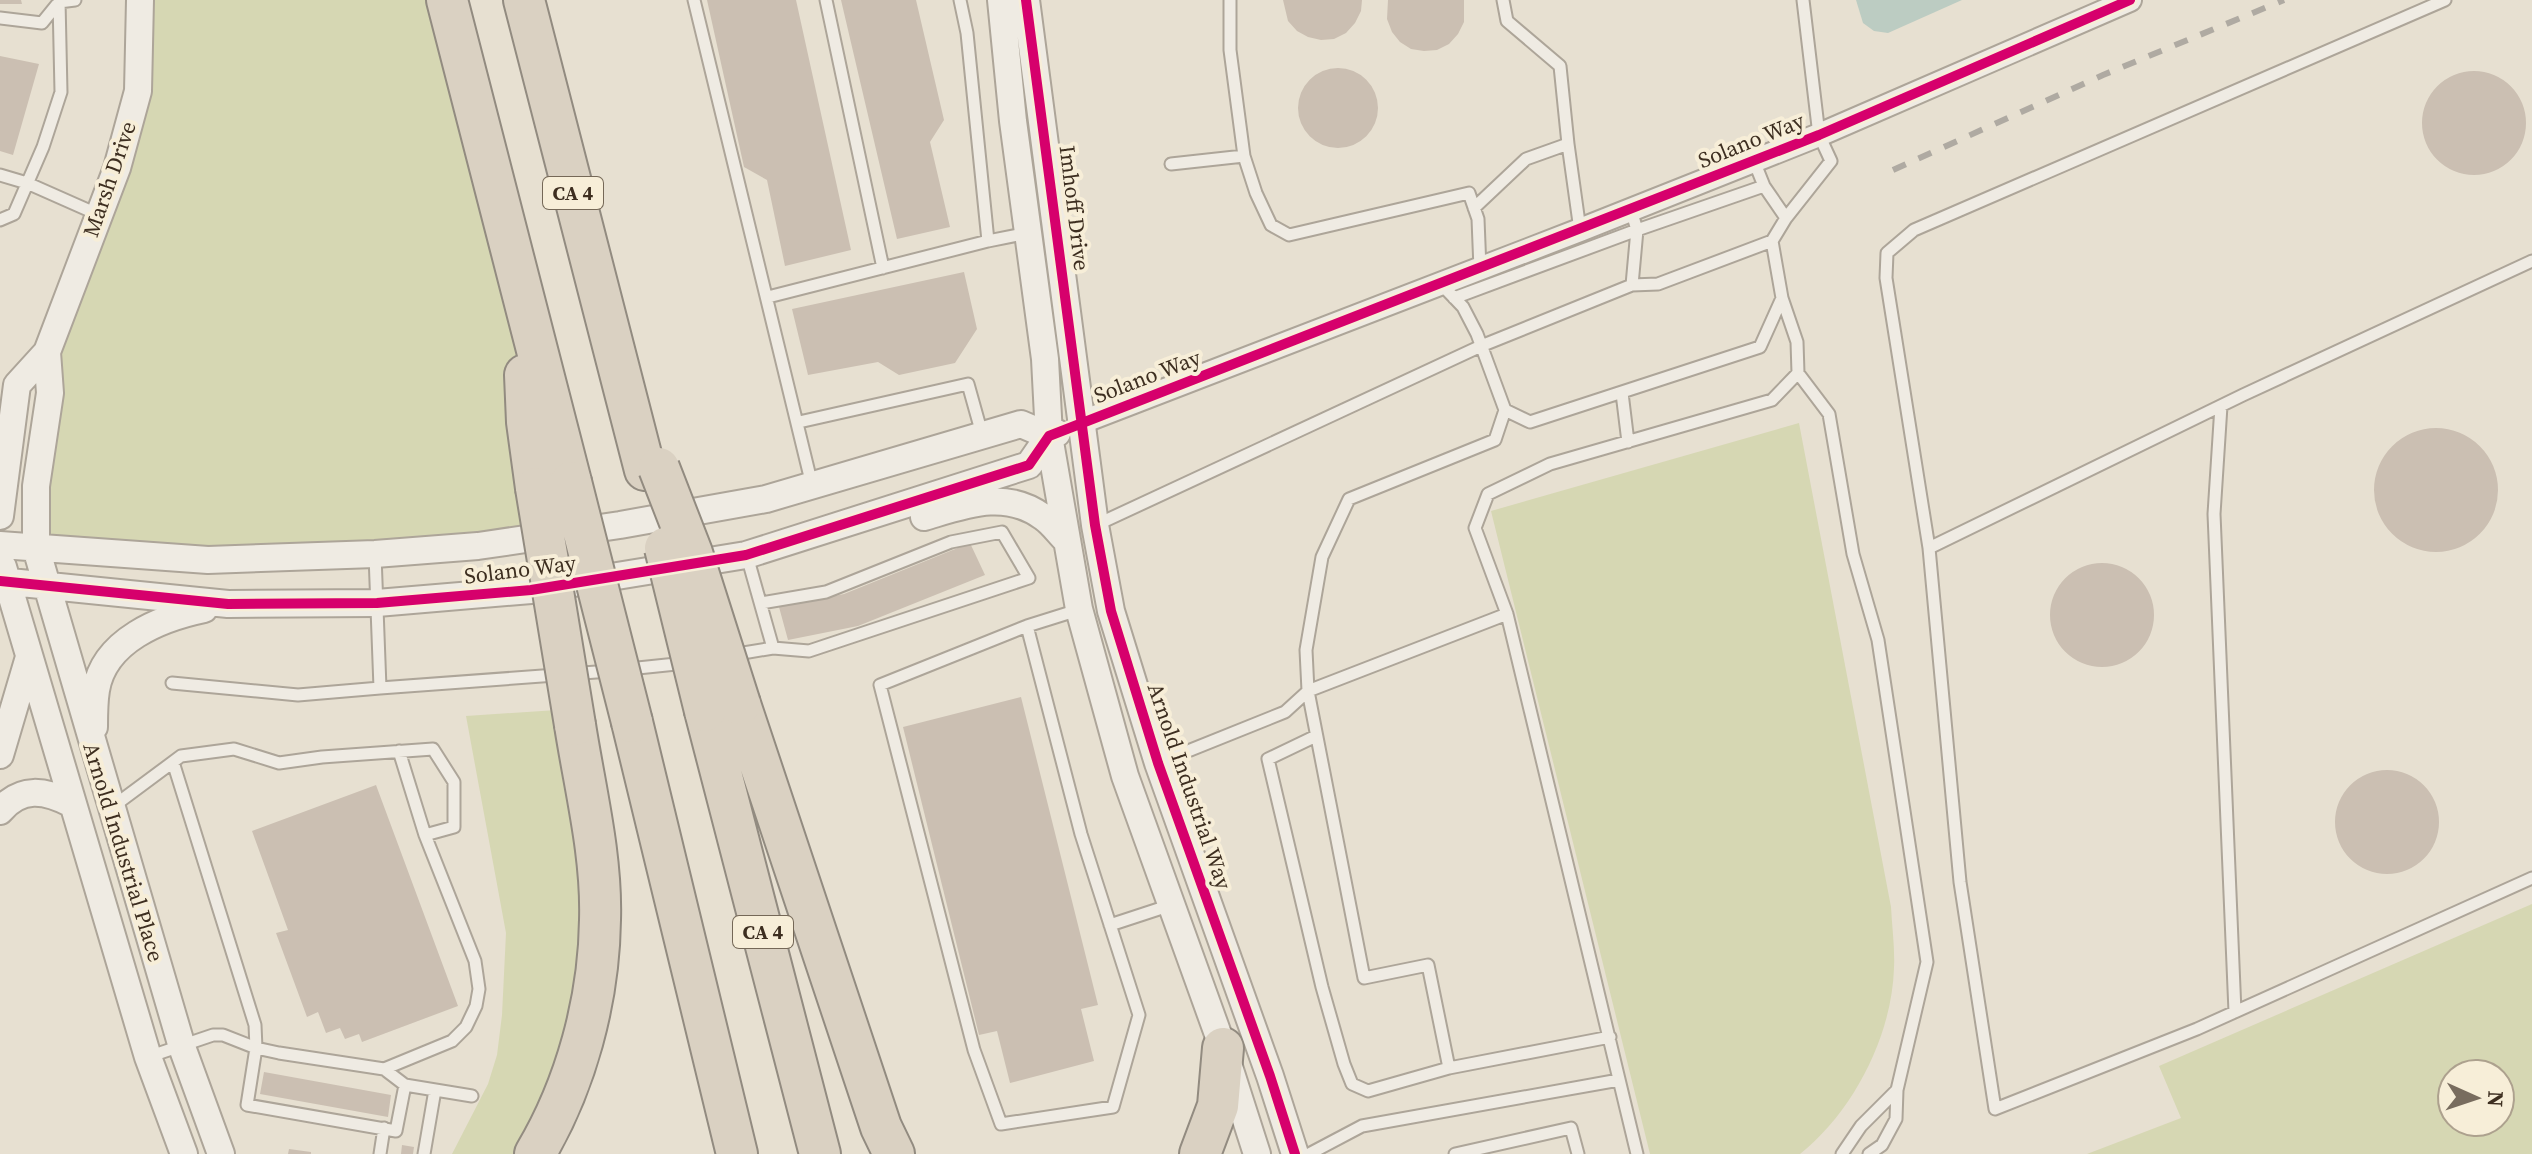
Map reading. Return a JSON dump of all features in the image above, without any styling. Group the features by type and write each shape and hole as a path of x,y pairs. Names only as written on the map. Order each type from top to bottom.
{"highway":[{"path":"447,0 522,299 527,422 554,485 632,722 737,1154"},
{"name":"CA 4","path":"524,0 622,385 652,469 723,707 820,1154"},
{"path":"535,1154 565,1092 581,1044 596,966 600,919 597,859 575,725 554,485"},
{"path":"723,707 881,1127 894,1154"},
{"path":"1200,1154 1218,1106 1223,1048"}],"street":[{"name":"Marsh Drive","path":"0,516 17,385 47,352 117,168 138,91 140,0"},
{"path":"1001,0 1013,121 1045,359 1049,436 1079,609 1125,776 1223,1048 1257,1154"},
{"name":"Imhoff Drive","path":"1026,0 1082,422"},
{"name":"Solano Way","path":"4,582 228,604 377,603 531,590 746,555 1029,465 1049,436 1082,422 1447,291 1480,269 1580,230 1634,220 1754,161 2130,0"},
{"name":"Marsh Drive","path":"36,548 36,486 50,393 47,352"},
{"name":"Arnold Industrial Way","path":"1082,422 1095,525 1111,611 1158,763 1295,1154"},
{"name":"Solano Way","path":"0,545 208,560 375,554 478,546 766,499 1021,424 1049,436"},
{"path":"813,534 839,541 983,500 1014,503 1043,516 1065,539"},
{"name":"Arnold Industrial Place","path":"36,548 182,1047 221,1154"},
{"name":"Arnold Industrial Place","path":"0,556 4,582 148,1057 184,1154"},
{"path":"93,747 96,687 109,661 123,643 179,614 228,604"},
{"path":"0,754 8,702 29,657"},
{"path":"0,811 8,801 30,792 41,792 72,804"}],"lane":[{"path":"0,18 42,23 59,1 75,0"},
{"path":"694,0 799,422 812,486"},
{"path":"826,0 883,268"},
{"path":"960,0 967,33 988,241"},
{"path":"1230,0 1230,50 1244,156 1271,225 1289,235 1469,193 1478,219 1480,269"},
{"path":"1503,0 1507,21 1560,66 1580,230"},
{"path":"1095,525 1481,346 1632,285 1658,284 1772,241 1831,161 1819,135 1803,0"},
{"path":"2445,0 1914,230 1887,253 1886,278 1929,548 1960,882 1995,1109 2235,1012 2532,878"},
{"path":"0,220 14,214 43,147 61,92 59,1"},
{"path":"1474,208 1526,159 1568,144"},
{"path":"1171,164 1244,156"},
{"path":"1754,161 1764,186 1786,218"},
{"path":"0,175 27,183 97,214"},
{"path":"1449,1068 1428,965 1364,978 1308,691 1306,650 1322,557 1349,499 1495,440 1505,410 1463,307 1447,291 1634,220 1764,186"},
{"path":"1632,285 1634,220"},
{"path":"768,297 1029,233"},
{"path":"1772,241 1782,298 1797,342 1798,373 1829,414 1853,554 1878,640 1927,962 1897,1090 1896,1119 1882,1145 1869,1154"},
{"path":"1929,548 2221,406 2532,261"},
{"path":"1505,410 1530,422 1760,347 1782,298"},
{"path":"1637,1154 1507,614 1475,528 1488,494 1550,464 1772,400 1798,373"},
{"path":"799,422 968,384 982,434"},
{"path":"1622,393 1628,442"},
{"path":"2221,406 2214,514 2235,1012"},
{"path":"172,683 298,695 663,667 773,648 809,651 1029,578 1002,532 951,542 826,592 761,603"},
{"path":"375,554 380,688"},
{"path":"746,555 773,648"},
{"path":"1027,626 1081,834 1139,1015 1113,1107 1001,1124 974,1050 880,685 1027,626 1079,609"},
{"path":"1158,763 1285,712 1308,691 1507,614"},
{"path":"1316,736 1268,759 1322,987 1352,1084 1368,1091 1449,1068 1610,1037"},
{"path":"111,809 181,756 234,749 279,763 433,749 454,782 454,827 425,835"},
{"path":"384,1069 452,1041 466,1027 476,1006 479,989 475,961 425,835 399,751"},
{"path":"173,762 255,1025 256,1048 247,1105 396,1131 405,1085"},
{"path":"1110,925 1171,905"},
{"path":"148,1057 213,1035 223,1035 256,1048 384,1069 405,1085 472,1096"},
{"path":"1309,1154 1329,1150 1362,1126 1619,1080"},
{"path":"424,1154 435,1090"},
{"path":"1842,1154 1861,1126 1897,1090"},
{"path":"380,1154 384,1128"},
{"path":"1455,1154 1571,1128 1578,1154"}],"green space":[{"path":"140,0 447,0 522,299 545,541 375,554 36,548 50,393 73,311 111,219"},
{"path":"1799,423 1891,907 1892,994 1877,1046 1853,1095 1837,1117 1800,1154 1650,1154 1491,511"},
{"path":"572,709 600,919 535,1154 452,1154 488,1084 497,1055 506,933 466,716"},
{"path":"2532,904 2532,1154 2087,1154 2181,1118 2159,1066"}],"shaded area":[{"path":"1856,0 1962,0 1888,33 1874,31 1863,23"}],"building":[{"path":"0,0 21,0 22,4 0,4"},
{"path":"707,0 796,0 851,250 785,266 767,180 744,167"},
{"path":"841,0 916,0 944,120 930,142 950,227 897,239"},
{"path":"1283,0 1362,0 1361,11 1346,33 1334,39 1321,40 1297,31 1288,21"},
{"path":"1388,0 1464,0 1464,22 1449,44 1437,50 1411,49 1392,32 1387,19"},
{"path":"0,56 39,64 13,155 0,151"},
{"path":"1338,68 1353,71 1366,80 1375,93 1378,108 1375,123 1366,136 1353,145 1338,148 1323,145 1310,136 1301,123 1298,108 1301,93 1310,80 1323,71"},
{"path":"2474,71 2494,75 2511,86 2522,103 2526,123 2522,143 2511,160 2494,171 2474,175 2454,171 2437,160 2426,143 2422,123 2426,103 2437,86 2454,75"},
{"path":"964,272 977,329 955,363 899,375 878,362 808,375 792,309"},
{"path":"2436,428 2460,433 2480,446 2493,466 2498,490 2493,514 2480,534 2460,547 2436,552 2412,547 2392,534 2379,514 2374,490 2379,466 2392,446 2412,433"},
{"path":"970,543 985,575 858,626 788,640 779,607 844,594"},
{"path":"2102,563 2122,567 2139,578 2150,595 2154,615 2150,635 2139,652 2122,663 2102,667 2082,663 2065,652 2054,635 2050,615 2054,595 2065,578 2082,567"},
{"path":"1021,697 1098,1005 1081,1009 1094,1061 1010,1083 997,1031 979,1035 903,727"},
{"path":"2387,770 2407,774 2424,785 2435,802 2439,822 2435,842 2424,859 2407,870 2387,874 2367,870 2350,859 2339,842 2335,822 2339,802 2350,785 2367,774"},
{"path":"376,785 458,1006 362,1042 359,1034 345,1039 340,1028 326,1033 318,1012 307,1017 276,933 288,930 252,831"},
{"path":"264,1072 391,1095 388,1117 260,1094"},
{"path":"402,1145 414,1147 413,1154 401,1154"},
{"path":"289,1149 311,1152 311,1154 288,1154"}],"railway":[{"path":"1893,170 2103,75 2284,0"}],"cycle path":[{"path":"1026,0 1095,525 1111,611 1158,763 1295,1154"},
{"path":"0,581 228,604 377,603 531,590 746,555 1029,465 1049,436 1819,135 2130,0"}]}
